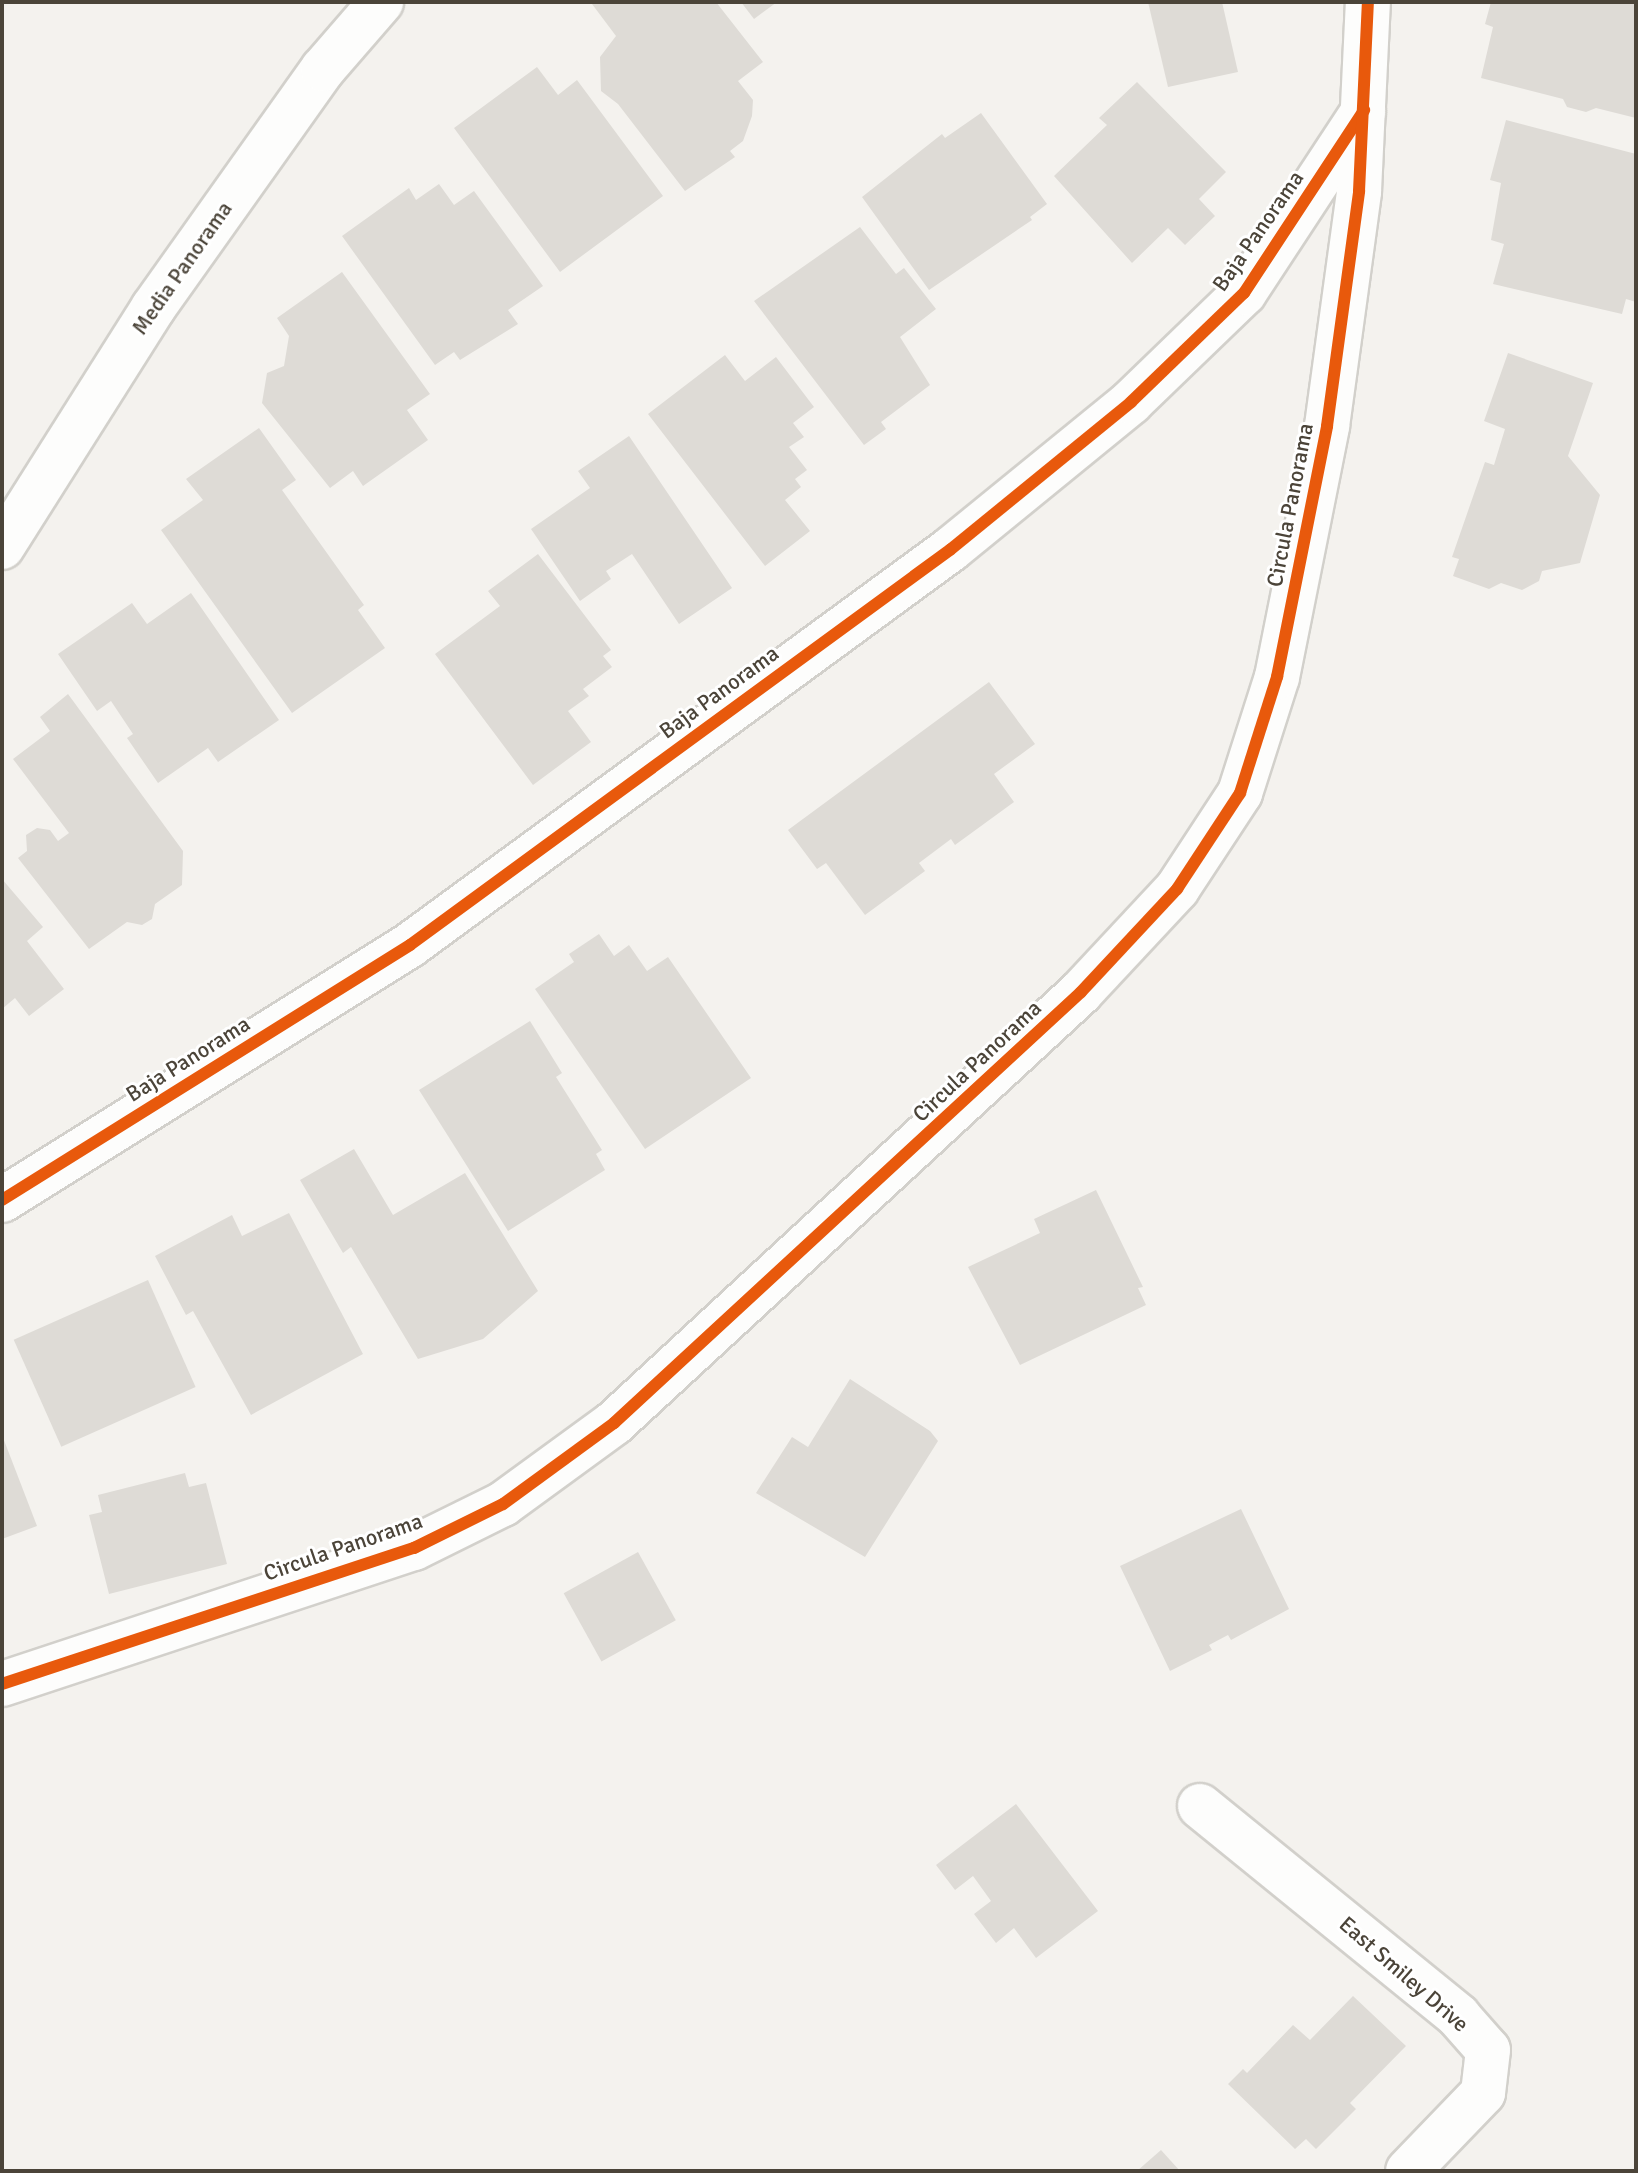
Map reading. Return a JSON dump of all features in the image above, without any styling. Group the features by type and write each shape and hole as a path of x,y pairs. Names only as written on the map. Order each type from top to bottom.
{"street":[{"name":"Media Panorama","path":"2,547 153,308 323,69 381,2"},
{"name":"Circula Panorama","path":"2,1684 414,1548 503,1504 614,1423 1081,992 1177,889 1240,793 1274,689 1327,426 1359,191 1368,2"},
{"name":"Baja Panorama","path":"2,1200 410,945 951,549 1131,402 1244,293 1364,110"},
{"name":"East Smiley Drive","path":"1200,1806 1458,2016 1488,2050 1483,2093 1408,2171"}],"building":[{"path":"716,2 763,62 738,81 753,100 752,116 743,141 730,151 735,157 685,191 618,104 601,91 600,57 616,36 592,4"},
{"path":"741,2 777,2 754,19"},
{"path":"1148,2 1222,2 1238,72 1168,87"},
{"path":"1491,2 1636,2 1636,118 1596,108 1586,112 1567,107 1563,99 1481,78 1493,27 1485,24"},
{"path":"537,67 558,95 577,80 663,196 560,272 454,128"},
{"path":"1137,82 1226,172 1199,199 1215,216 1185,245 1168,228 1132,263 1054,176 1107,125 1099,118"},
{"path":"981,113 1047,204 1030,217 1032,220 929,290 862,197 942,134 945,138"},
{"path":"1506,120 1636,154 1636,302 1626,299 1622,314 1493,284 1504,244 1491,240 1501,183 1490,180"},
{"path":"439,184 454,205 474,191 543,286 508,310 518,324 460,360 454,352 435,365 342,236 409,188 416,200"},
{"path":"860,227 896,274 904,268 936,309 900,337 930,385 881,422 886,429 864,445 754,301"},
{"path":"342,272 430,394 407,410 428,440 363,486 353,471 330,488 262,403 267,373 284,366 289,336 277,318"},
{"path":"1508,353 1593,383 1568,456 1600,495 1580,563 1542,571 1539,581 1522,590 1501,583 1489,589 1453,576 1459,559 1452,557 1485,462 1494,465 1505,429 1484,421"},
{"path":"725,355 745,381 776,357 814,407 793,423 804,437 789,447 807,470 795,479 801,487 785,500 810,531 765,566 648,414"},
{"path":"259,428 296,480 282,490 364,605 358,610 385,648 292,713 161,530 203,500 186,479"},
{"path":"629,436 732,588 679,624 632,554 606,571 611,579 580,601 531,529 590,488 578,471"},
{"path":"538,554 611,650 603,656 612,667 583,689 589,696 568,711 591,742 533,785 435,654 500,606 488,591"},
{"path":"191,593 279,720 218,762 208,748 158,783 127,738 133,734 111,701 97,711 58,654 132,603 147,624"},
{"path":"989,682 1035,744 994,774 1014,802 955,845 951,839 919,863 925,871 865,915 826,863 817,869 788,830"},
{"path":"68,694 183,851 182,885 155,904 152,919 142,925 127,922 89,949 18,858 27,851 26,835 37,828 50,830 58,841 69,833 13,759 50,731 40,717"},
{"path":"2,879 43,927 27,941 64,989 29,1016 15,998 2,1009"},
{"path":"599,934 614,956 629,945 647,971 668,957 751,1078 645,1149 535,989 574,962 569,954"},
{"path":"530,1021 562,1073 556,1077 602,1150 596,1154 605,1170 508,1231 419,1090"},
{"path":"354,1149 393,1215 465,1173 538,1291 483,1339 418,1359 351,1247 343,1253 300,1180"},
{"path":"1096,1190 1143,1287 1138,1288 1146,1305 1020,1365 968,1267 1040,1233 1034,1219"},
{"path":"289,1213 363,1354 251,1415 193,1311 186,1315 155,1256 232,1215 242,1236"},
{"path":"148,1280 196,1387 61,1447 14,1340"},
{"path":"850,1379 930,1431 938,1441 865,1557 756,1493 792,1437 808,1447"},
{"path":"2,1435 37,1526 2,1539"},
{"path":"185,1473 189,1487 206,1483 227,1564 109,1594 89,1515 102,1512 98,1495"},
{"path":"1241,1509 1289,1609 1231,1640 1228,1635 1209,1645 1212,1650 1170,1671 1120,1566"},
{"path":"638,1552 676,1620 601,1661 564,1593"},
{"path":"1016,1804 1098,1911 1036,1958 1014,1928 996,1943 974,1914 991,1901 973,1876 955,1890 936,1865"},
{"path":"1353,1996 1406,2046 1350,2103 1356,2109 1316,2149 1306,2139 1295,2149 1228,2084 1243,2069 1247,2073 1293,2025 1310,2040"},
{"path":"1161,2150 1180,2171 1137,2171"}],"cycle path":[{"path":"2,1684 414,1548 503,1504 614,1423 1081,992 1177,889 1240,793 1277,677 1327,426 1359,191 1368,2"},
{"path":"2,1200 410,945 951,549 1131,402 1244,293 1364,110"}]}
